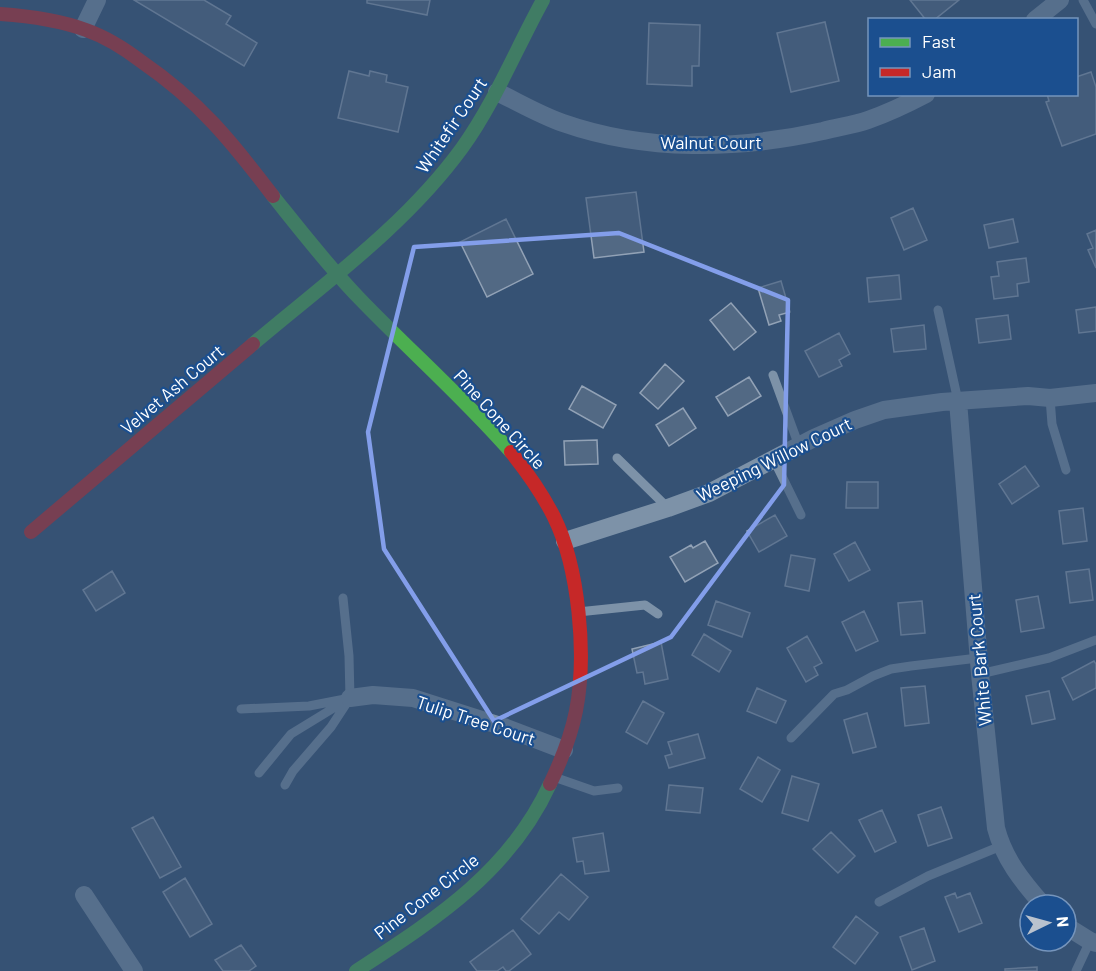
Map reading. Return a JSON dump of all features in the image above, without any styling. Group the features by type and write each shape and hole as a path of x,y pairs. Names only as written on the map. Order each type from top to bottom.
{"street":[{"path":"83,29 97,0"},
{"name":"Whitefir Court","path":"335,273 390,228 429,190 471,134 497,92 543,0"},
{"path":"1038,18 1060,0"},
{"name":"Pine Cone Circle","path":"0,14 53,20 83,29 111,42 154,70 201,109 216,124 335,273 478,417 514,458 544,500 565,541 578,612 580,652 578,697 576,713 554,776 524,831 502,858 470,890 356,971"},
{"name":"Walnut Court","path":"497,92 561,122 587,130 653,142 699,145 753,143 866,121 922,96"},
{"name":"Velvet Ash Court","path":"31,532 335,273"},
{"name":"Weeping Willow Court","path":"565,541 709,493 800,446 855,420 884,410 958,400 1028,396 1050,398 1096,393"},
{"name":"White Bark Court","path":"958,400 991,798 1000,846 1012,867 1033,893"},
{"name":"Tulip Tree Court","path":"350,698 373,695 413,698 504,727 564,750"},
{"path":"84,895 134,971"},
{"path":"1078,933 1093,942"}],"lane":[{"path":"1083,0 1096,24"},
{"path":"938,310 958,400"},
{"path":"773,375 800,446"},
{"path":"1050,398 1052,424 1066,470"},
{"path":"617,458 668,508"},
{"path":"774,460 801,515"},
{"path":"285,785 293,771 331,727 350,698 349,656 343,598"},
{"path":"578,612 645,605 658,614"},
{"path":"791,738 834,694 891,669 936,662 979,666 1049,658 1096,640"},
{"path":"241,709 309,706 350,698"},
{"path":"259,773 291,734 350,698"},
{"path":"554,776 594,791 618,788"},
{"path":"879,902 928,876 1000,846"},
{"path":"1076,971 1093,942"}],"highlighted area":[{"path":"619,233 788,300 784,485 671,637 494,721 384,549 368,432 414,247"}],"building":[{"path":"134,0 204,0 231,16 226,24 257,43 244,66"},
{"path":"367,0 430,0 427,15 367,3"},
{"path":"910,0 959,0 936,18 924,18"},
{"path":"825,22 839,81 791,92 777,33"},
{"path":"649,23 700,25 699,66 692,66 692,86 647,84"},
{"path":"349,71 369,76 370,71 387,75 386,82 408,87 398,132 338,118"},
{"path":"1091,72 1096,87 1096,134 1062,146 1046,102 1049,101 1048,96 1078,96 1078,76"},
{"path":"636,192 644,252 594,258 586,198"},
{"path":"913,208 927,240 904,250 891,218"},
{"path":"506,219 533,274 487,297 460,242"},
{"path":"1013,219 1018,242 989,248 984,225"},
{"path":"1096,230 1096,268 1088,250 1093,248 1087,234"},
{"path":"1026,258 1029,282 1017,284 1018,296 994,299 991,277 999,276 997,262"},
{"path":"899,275 901,299 869,302 867,278"},
{"path":"781,281 790,312 779,315 781,321 769,325 758,288"},
{"path":"731,303 756,332 734,350 710,320"},
{"path":"1096,307 1096,331 1079,333 1076,310"},
{"path":"1008,315 1011,339 979,343 976,319"},
{"path":"924,325 926,349 894,352 891,329"},
{"path":"839,333 850,354 839,360 842,366 819,377 805,351"},
{"path":"665,364 684,381 658,409 640,393"},
{"path":"749,377 761,396 728,416 716,397"},
{"path":"582,386 616,405 603,428 569,409"},
{"path":"683,408 696,428 669,446 656,425"},
{"path":"597,440 598,464 565,465 564,441"},
{"path":"1025,466 1039,486 1012,504 999,484"},
{"path":"847,482 878,482 878,508 846,508"},
{"path":"1083,508 1087,541 1063,544 1059,511"},
{"path":"775,515 787,536 759,552 747,531"},
{"path":"705,541 718,563 685,582 670,557 691,545 693,548"},
{"path":"855,542 870,570 849,581 834,554"},
{"path":"791,555 815,559 809,591 785,586"},
{"path":"1089,569 1093,600 1070,603 1066,572"},
{"path":"112,571 125,593 96,611 83,590"},
{"path":"1038,596 1044,628 1021,632 1016,600"},
{"path":"716,601 750,613 742,637 708,625"},
{"path":"922,601 925,633 901,635 898,603"},
{"path":"864,611 878,641 856,651 842,622"},
{"path":"704,634 731,651 719,672 692,655"},
{"path":"807,636 822,663 814,667 818,675 806,682 787,648"},
{"path":"661,642 668,679 645,684 643,672 637,673 632,649"},
{"path":"1094,661 1096,688 1073,700 1062,678"},
{"path":"925,686 929,723 905,726 901,688"},
{"path":"757,688 786,701 776,723 747,711"},
{"path":"1049,691 1055,719 1032,724 1026,696"},
{"path":"643,701 664,713 647,744 626,732"},
{"path":"867,713 876,747 853,753 844,720"},
{"path":"698,734 705,758 669,768 665,756 672,754 668,742"},
{"path":"758,757 780,770 762,802 740,789"},
{"path":"792,776 819,784 808,821 782,813"},
{"path":"669,785 703,788 700,813 666,810"},
{"path":"941,807 952,838 928,846 918,815"},
{"path":"882,810 896,842 875,852 859,820"},
{"path":"153,817 181,867 160,878 132,828"},
{"path":"831,832 855,856 838,873 813,849"},
{"path":"603,833 609,871 585,874 583,861 577,862 573,838"},
{"path":"561,874 588,897 569,920 559,912 539,934 521,919"},
{"path":"185,878 212,924 190,937 163,892"},
{"path":"955,893 957,898 970,893 982,923 959,932 945,897"},
{"path":"856,916 878,933 855,964 833,947"},
{"path":"924,928 935,961 912,970 900,937"},
{"path":"513,930 531,954 509,971 503,967 497,971 477,971 470,962"},
{"path":"241,945 256,966 249,971 223,971 215,960"},
{"path":"1037,967 1037,971 1005,971 1005,969"}],"traffic: fast":[{"path":"253,344 364,252 416,203 440,176 462,148 485,112 543,0"},
{"path":"273,196 348,286 511,452"},
{"path":"356,971 441,913 491,869 513,844 533,815 550,784"}],"traffic: jam":[{"path":"0,14 44,19 76,27 101,36 129,52 198,107 229,140 273,196"},
{"path":"31,532 253,344"},
{"path":"511,452 534,483 554,517 563,538 575,586 580,638 579,689 571,730 550,784"}]}
